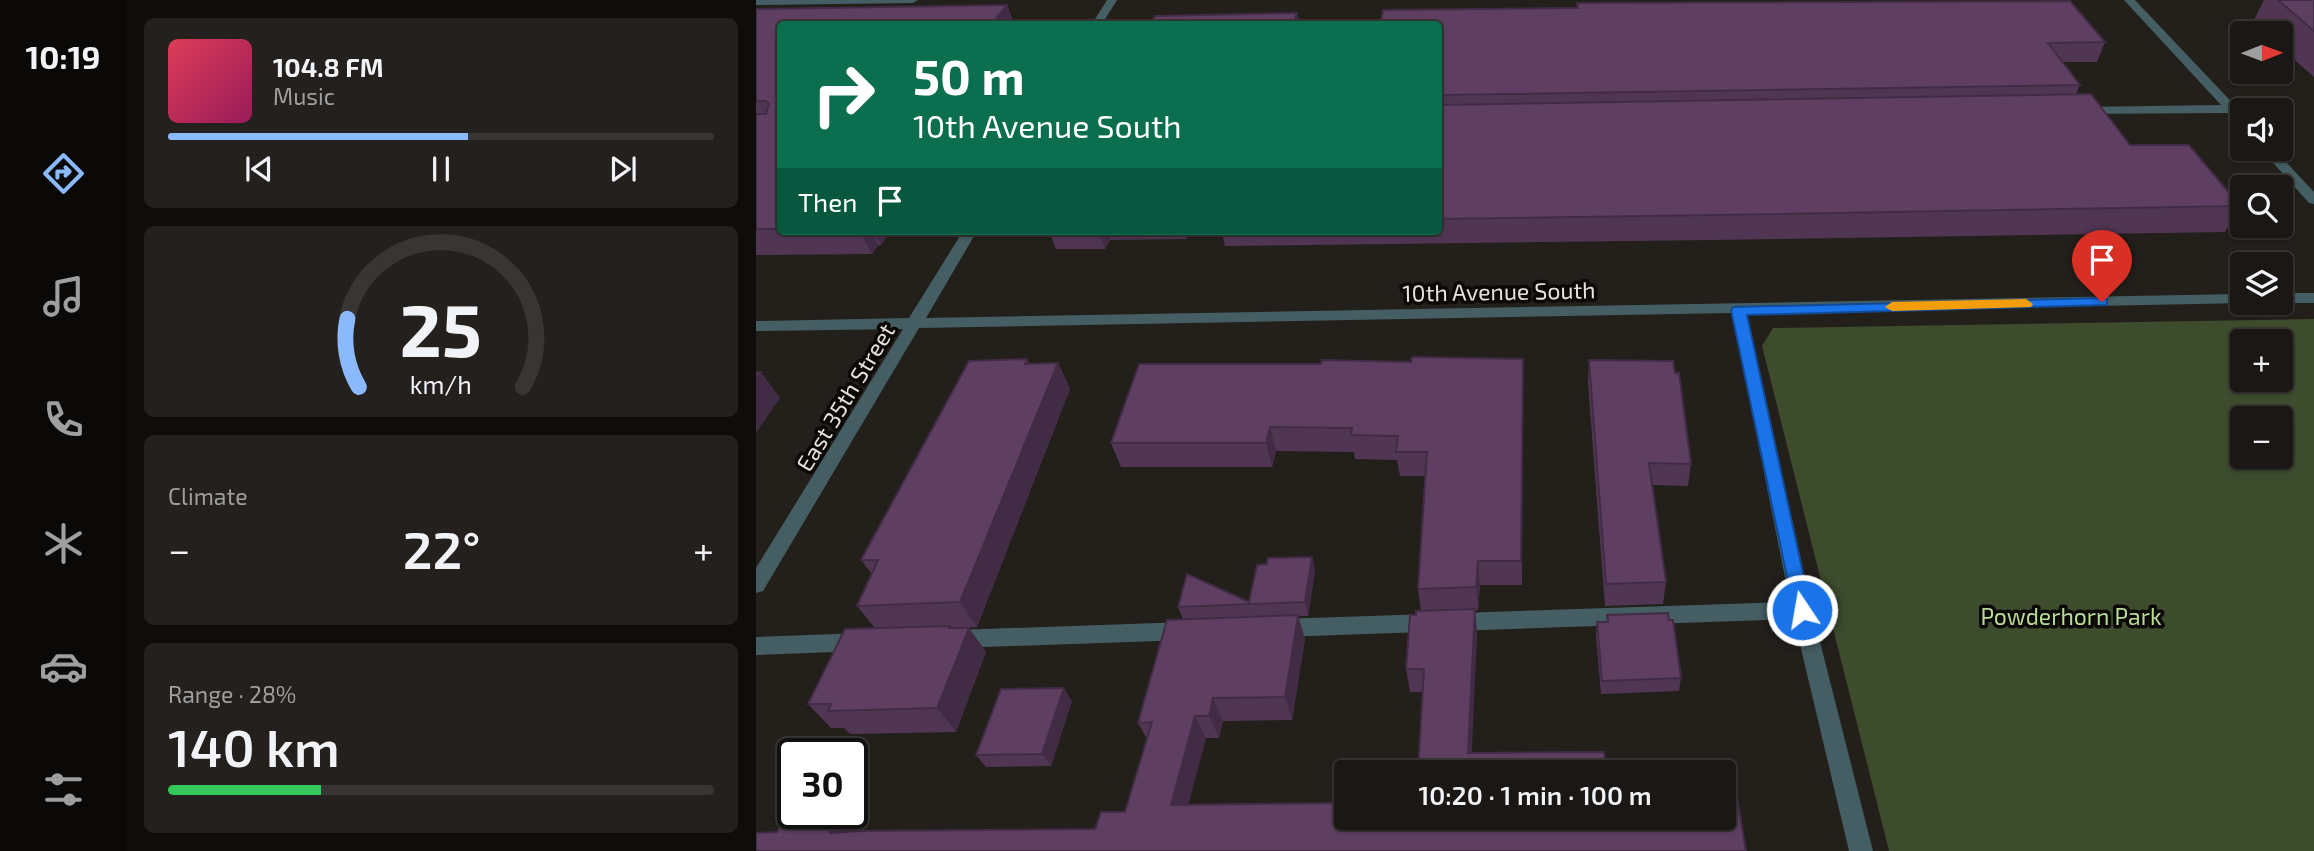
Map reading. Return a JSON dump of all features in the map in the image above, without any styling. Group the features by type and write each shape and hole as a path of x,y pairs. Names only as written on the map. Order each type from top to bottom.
{"street":[{"path":"756,2 913,0"},
{"path":"1099,21 1112,0"},
{"path":"2129,0 2230,108"},
{"path":"2071,111 2230,109"},
{"path":"2278,161 2314,200"},
{"name":"East 35th Street","path":"756,585 968,235"},
{"path":"2293,299 2314,298"},
{"name":"10th Avenue South","path":"756,326 2230,299"},
{"path":"1738,310 1802,610 1861,851"},
{"path":"1259,628 1802,610"},
{"path":"940,639 1204,630"},
{"path":"756,646 884,641"}],"green space":[{"name":"Powderhorn Park","path":"2314,319 2314,851 1889,851 1762,346 1773,328"}],"building":[{"path":"2278,0 2314,0 2314,31"},
{"path":"2070,1 2105,42 2048,43 2080,85 1442,95 1442,21 1381,21 1383,10 1578,8 1577,3"},
{"path":"1007,5 994,21 777,21 777,229 756,229 756,114 766,114 769,104 766,101 756,101 756,9"},
{"path":"1297,13 1294,21 1152,21 1155,16"},
{"path":"2091,94 2130,145 2189,145 2230,194 2230,206 1442,219 1442,105"},
{"path":"1412,357 1523,359 1521,561 1478,561 1476,587 1418,589 1427,452 1396,452 1398,436 1351,435 1352,428 1270,427 1266,443 1111,443 1139,364 1321,364 1322,360 1411,362"},
{"path":"1027,359 1025,364 1058,363 960,602 857,606 878,560 861,560 969,361"},
{"path":"1589,360 1673,361 1675,373 1679,373 1691,464 1649,463 1666,582 1606,584"},
{"path":"1312,557 1305,602 1178,607 1187,574 1249,602 1257,565 1267,564 1268,558"},
{"path":"1475,609 1468,753 1604,752 1604,760 1419,760 1424,669 1406,669 1410,615 1416,615 1416,611"},
{"path":"1668,613 1669,620 1673,620 1681,678 1602,681 1597,622 1608,622 1607,615"},
{"path":"1298,615 1285,697 1213,698 1209,716 1195,716 1171,805 1334,803 1334,830 1736,830 1736,791 1746,851 756,851 756,833 777,832 778,829 832,829 830,833 1095,829 1101,812 1125,812 1152,722 1138,723 1167,620"},
{"path":"950,626 949,628 969,628 937,708 828,711 831,704 808,704 845,629"},
{"path":"1064,688 1042,754 976,755 1001,689"}],"slow traffic":[{"path":"1892,307 2026,304"}],"route":[{"path":"1802,610 1738,310 2102,302"}]}
